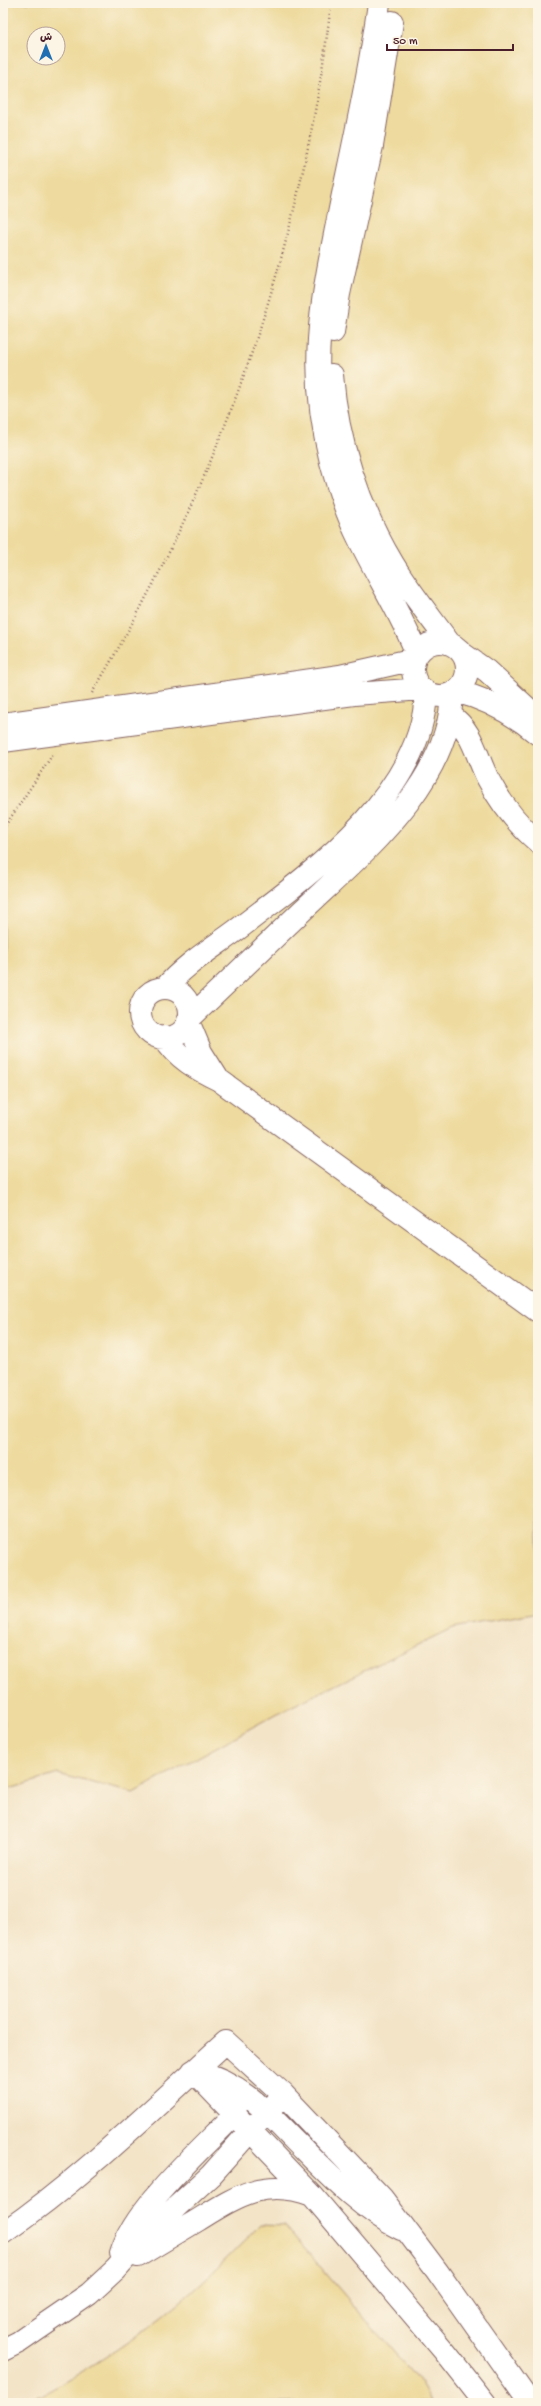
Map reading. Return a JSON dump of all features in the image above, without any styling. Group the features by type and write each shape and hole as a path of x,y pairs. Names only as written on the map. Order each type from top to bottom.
{"street":[{"path":"379,3 373,45 324,289 317,338 318,386 325,437 348,512 358,537 402,618 416,656 414,675 424,691 423,722 413,752 389,791 368,816 314,868 237,929 189,964 165,988 150,993 145,998 140,1011 141,1018 148,1031 164,1037 176,1035 189,1020 387,828 407,803 431,766 446,734 451,716 454,692 464,681 467,674 467,667 457,649 394,565 369,518 350,468 334,393 332,345 334,319 372,146 394,3"},
{"path":"3,741 73,723 340,676 416,656 428,644 443,642 457,649 487,671 538,718"},
{"path":"3,724 73,723 354,694 424,691 439,696 454,692 484,700 506,710 538,734"},
{"path":"451,716 466,731 488,780 502,802 514,818 538,842"},
{"path":"165,988 179,992 188,1004 189,1020 201,1052 219,1080"},
{"path":"164,1037 179,1057 219,1080 538,1311"},
{"path":"226,2042 283,2094 382,2198 410,2234 530,2403"},
{"path":"3,2233 66,2187 101,2157 226,2042"},
{"path":"226,2042 234,2065 252,2131"},
{"path":"116,2269 124,2242 144,2211 235,2114 241,2091 244,2059"},
{"path":"194,2071 216,2078 241,2091 267,2112 362,2205 410,2234"},
{"path":"194,2071 312,2195 445,2352 485,2403"},
{"path":"3,2350 19,2342 89,2294 116,2269 148,2233 211,2175 252,2131 283,2094"},
{"path":"116,2269 215,2209 250,2191 268,2188 288,2188 312,2195"}],"path":[{"path":"3,828 73,723 126,634 176,541 204,479 246,374 281,258 296,200 319,88 331,3"}],"sand":[{"path":"3,3 538,3 538,1612 452,1628 278,1713 133,1793 58,1774 3,1791"},
{"path":"260,2225 285,2226 417,2379 431,2403 27,2403 102,2359 161,2317 205,2280"}]}
